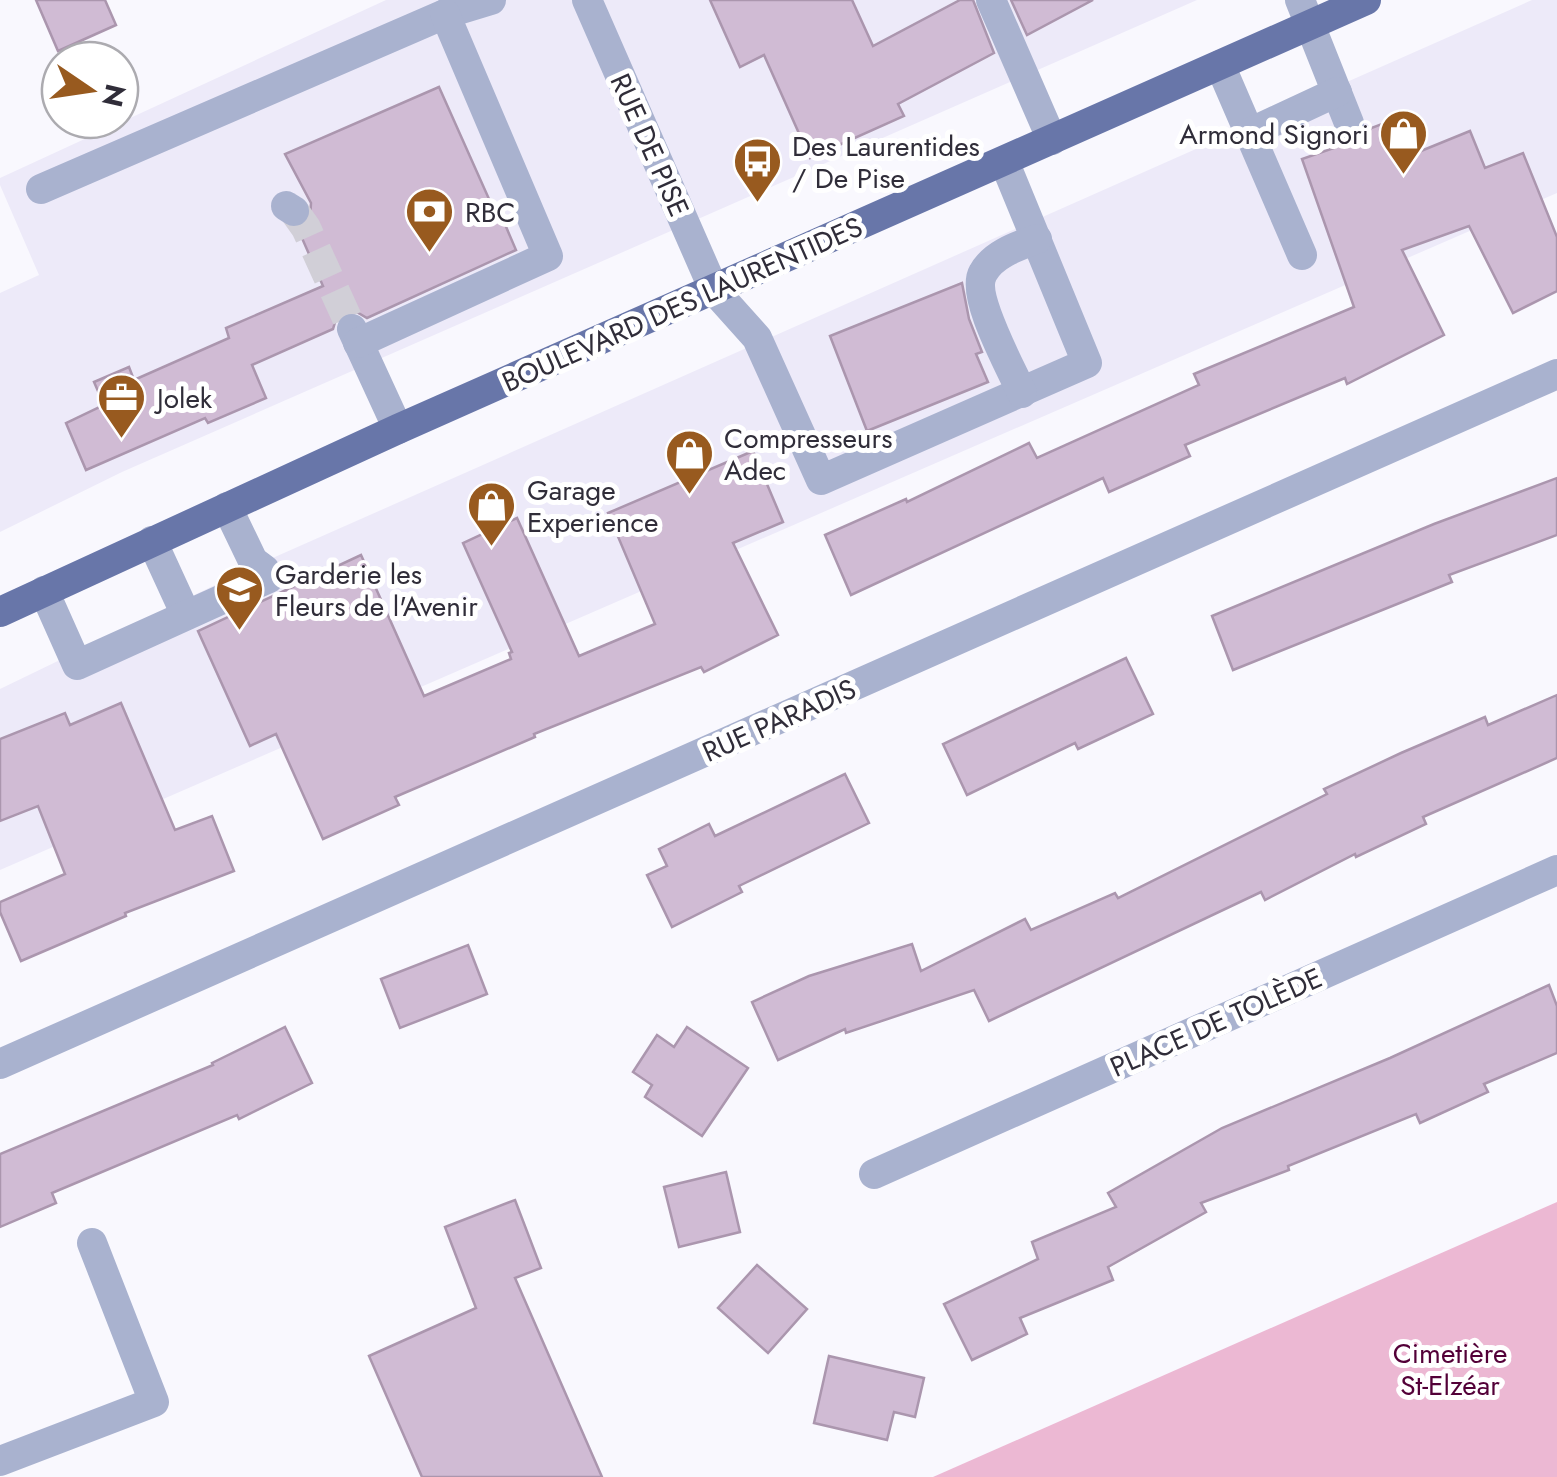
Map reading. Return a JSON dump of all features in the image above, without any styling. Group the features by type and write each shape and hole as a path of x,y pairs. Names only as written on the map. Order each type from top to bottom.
{"main road":[{"name":"BOULEVARD DES LAURENTIDES","path":"0,612 398,430 1220,65 1305,12 1366,0"}],"street":[{"path":"40,189 445,14 491,0"},
{"name":"RUE DE PISE","path":"586,0 714,290 757,338 820,480 1022,393"},
{"path":"991,0 1052,140"},
{"path":"1305,12 1349,123"},
{"path":"398,430 355,336 548,256 445,14"},
{"path":"1220,65 1302,255"},
{"path":"1249,133 1336,92"},
{"path":"1004,161 1037,239 1088,363 1022,393 984,305 979,284 993,260 1037,239"},
{"name":"RUE PARADIS","path":"0,1064 1557,374"},
{"path":"44,591 76,665 269,578 253,561 227,507"},
{"path":"152,541 186,616"},
{"name":"PLACE DE TOLÈDE","path":"874,1174 1557,870"},
{"path":"0,1461 154,1402 92,1243"}],"shaded area":[{"path":"386,0 1197,0 122,472 0,532 0,293 39,275 0,178 82,140 140,140 140,113"},
{"path":"1532,0 1557,0 1557,193 0,870 0,689 248,569"}],"green space":[{"name":"Cimetière St-Elzéar","path":"1557,1202 1557,1477 933,1477"}],"building":[{"path":"36,0 105,0 116,25 83,40 53,40"},
{"path":"710,0 852,0 873,46 960,0 973,0 994,53 898,104 904,116 810,158 764,55 740,67"},
{"path":"1011,0 1093,0 1027,35"},
{"path":"439,87 516,250 367,318 355,311 343,312 333,329 252,365 266,398 208,423 205,418 86,470 66,423 104,405 94,382 129,367 134,380 229,338 226,328 323,286 298,229 310,220 311,203 285,154"},
{"path":"1403,116 1416,153 1470,131 1485,168 1523,153 1557,237 1557,291 1513,313 1469,226 1402,250 1444,335 1347,384 1345,378 1185,445 1190,456 1109,492 1103,478 851,595 825,535 906,499 907,502 1029,443 1037,458 1199,385 1194,374 1354,307 1302,159 1357,140 1366,130"},
{"path":"962,283 969,319 982,352 976,354 988,382 867,431 830,336"},
{"path":"753,451 783,522 733,543 778,635 704,672 701,667 534,734 535,737 395,797 399,805 323,839 276,734 250,746 198,631 361,555 424,696 511,659 512,652 463,543 517,518 579,656 655,624 608,513"},
{"path":"1557,478 1557,535 1449,575 1452,582 1233,670 1212,616"},
{"path":"1126,658 1153,714 1078,749 1075,743 967,795 943,744"},
{"path":"1557,695 1557,758 1423,817 1426,824 1356,857 1355,854 1265,900 1261,892 989,1021 974,990 846,1033 845,1029 778,1060 752,1002 809,976 912,944 921,971 1025,919 1031,930 1115,893 1118,898 1327,794 1324,789 1401,753 1485,717 1488,725"},
{"path":"121,703 175,830 212,816 234,871 125,913 126,916 21,961 0,912 0,902 65,874 38,806 0,821 0,739 65,713 70,725"},
{"path":"845,774 869,823 739,886 742,892 672,927 647,875 667,866 659,849 709,824 715,836"},
{"path":"468,945 487,994 400,1028 381,979"},
{"path":"1549,985 1557,1006 1557,1053 1484,1084 1488,1092 1420,1123 1416,1114 1288,1166 1289,1170 1201,1203 1206,1212 1108,1267 1113,1280 1020,1318 1027,1334 972,1360 944,1304 1038,1259 1032,1242 1116,1207 1108,1193 1222,1128 1390,1058"},
{"path":"285,1027 312,1083 239,1119 237,1115 52,1193 56,1203 0,1227 0,1154 213,1065"},
{"path":"687,1027 748,1068 702,1136 645,1097 652,1085 633,1072 657,1035 674,1047"},
{"path":"726,1172 740,1232 679,1247 664,1187"},
{"path":"515,1200 541,1268 515,1278 602,1477 422,1477 369,1356 476,1308 445,1227"},
{"path":"757,1265 807,1309 768,1353 718,1308"},
{"path":"829,1356 924,1378 915,1417 894,1412 887,1440 814,1423"}],"tunnel":[{"path":"294,211 306,228 352,329"}],"place":[{"name":"Armond Signori","path":"1404,176"},
{"name":"Des Laurentides / De Pise","path":"757,204"},
{"name":"RBC","path":"430,254"},
{"name":"Jolek","path":"122,440"},
{"name":"Compresseurs Adec","path":"689,496"},
{"name":"Garage Experience","path":"492,548"},
{"name":"Garderie les Fleurs de l'Avenir","path":"240,632"}]}
